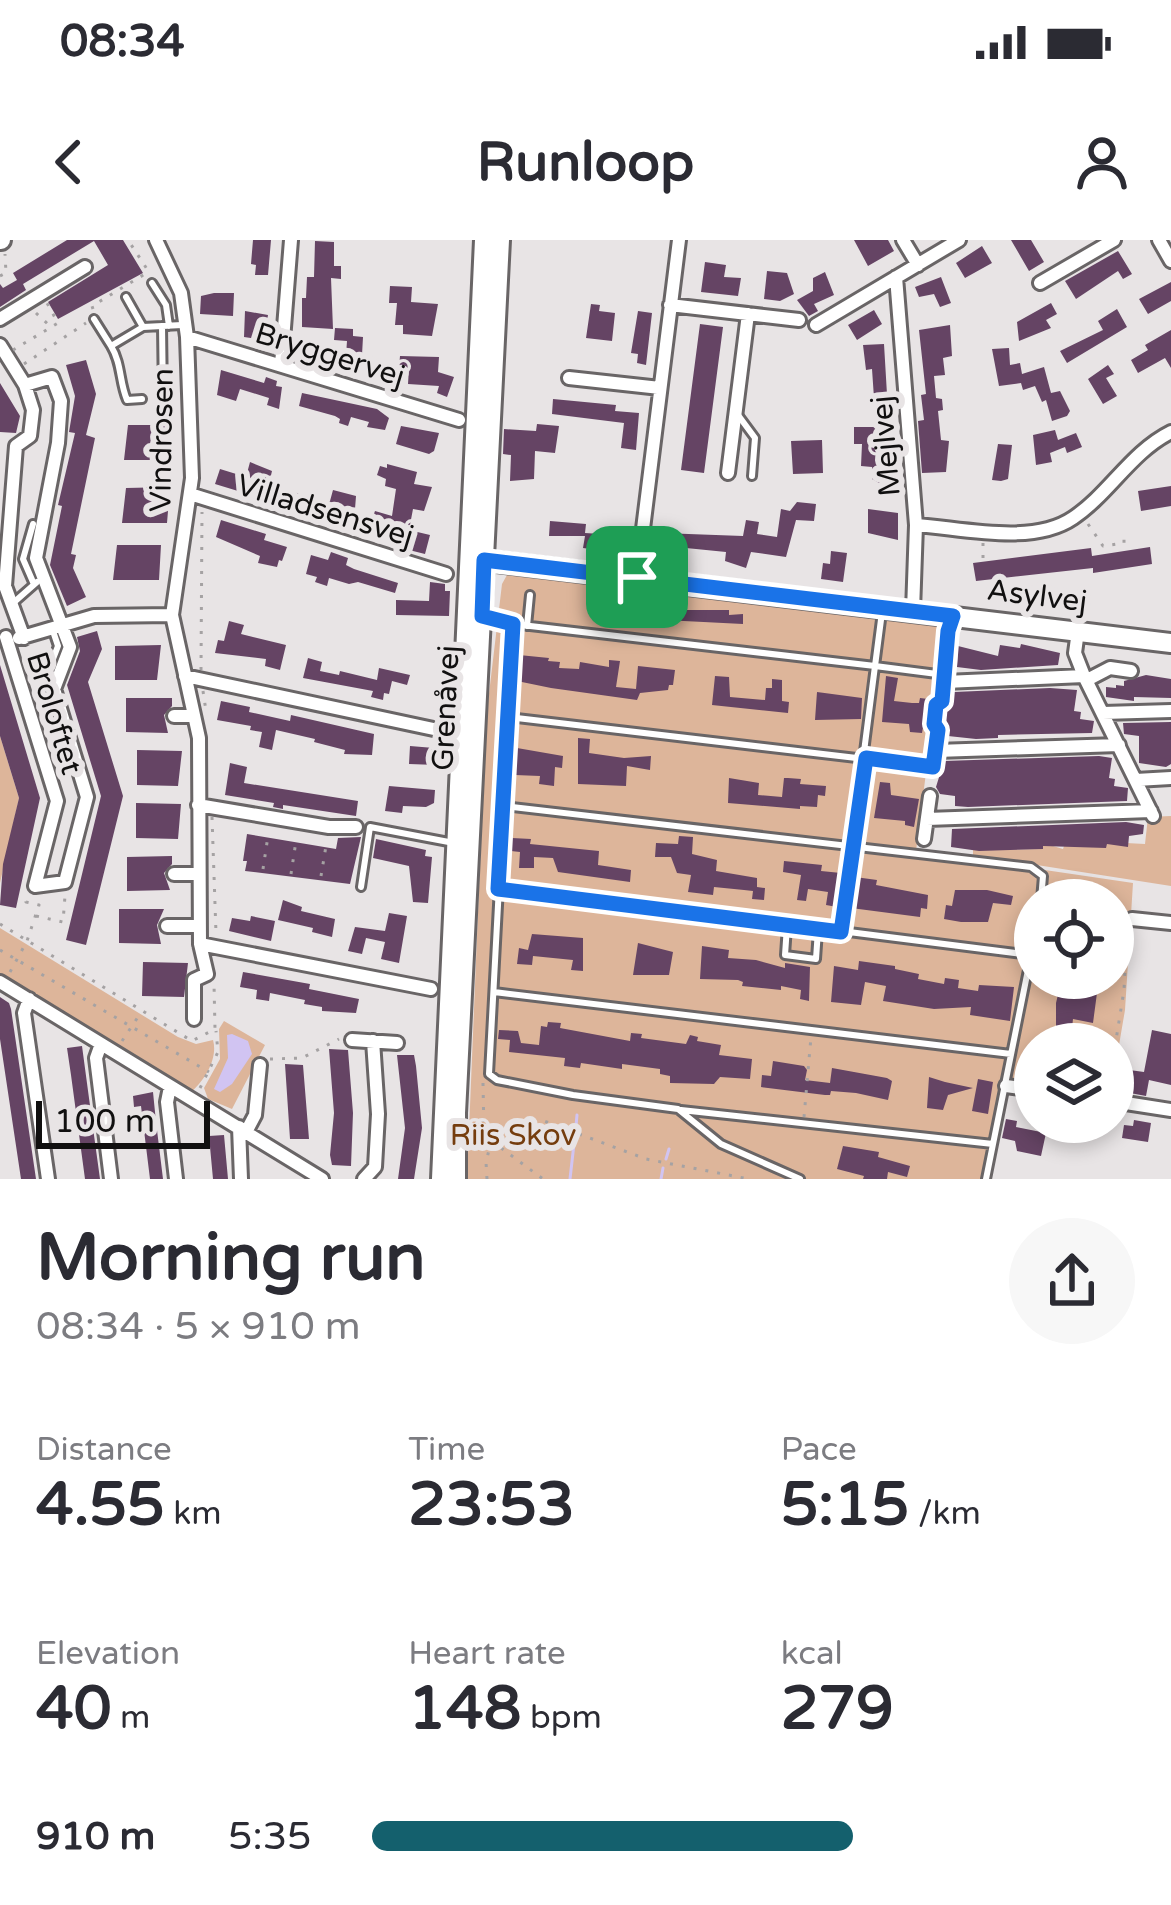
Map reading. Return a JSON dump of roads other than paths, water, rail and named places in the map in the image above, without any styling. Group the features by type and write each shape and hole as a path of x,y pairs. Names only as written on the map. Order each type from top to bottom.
{"street":[{"name":"Vindrosen","path":"156,240 181,293 186,331 190,494 172,615 199,738 200,944 207,974 194,980 194,1018"},
{"path":"281,365 291,240"},
{"name":"Grenåvej","path":"456,1179 484,240"},
{"name":"Grenåvej","path":"441,1179 454,843 500,240"},
{"path":"637,577 679,240"},
{"path":"903,240 918,265"},
{"path":"816,325 959,240"},
{"path":"1040,283 1114,240"},
{"path":"1159,240 1171,261"},
{"path":"0,319 85,267"},
{"name":"Mejlvej","path":"896,278 916,525 913,611"},
{"path":"670,305 799,320"},
{"path":"728,473 748,314"},
{"name":"Bryggervej","path":"186,331 459,420"},
{"name":"Broloftet","path":"6,348 32,410 30,436 16,446 6,542 5,586 24,638"},
{"name":"Broloftet","path":"3,637 57,802 35,886 65,882 87,797 54,689 70,647 39,582 36,557 58,443 61,401 52,377 25,385"},
{"path":"568,378 660,388"},
{"path":"916,525 1039,530 1061,525 1143,450 1171,433"},
{"path":"30,436 58,443"},
{"name":"Villadsensvej","path":"190,494 446,574"},
{"name":"Asylvej","path":"476,560 1171,643"},
{"path":"3,637 24,638 94,616 172,615"},
{"path":"926,819 1152,813 1085,678 1076,652 1078,632"},
{"path":"942,701 941,678 948,659"},
{"path":"941,678 1085,678 1110,668 1132,671"},
{"path":"184,676 443,731"},
{"path":"1103,713 1171,711"},
{"path":"174,716 194,716"},
{"path":"933,767 938,730"},
{"path":"936,751 1119,745"},
{"path":"183,768 199,768"},
{"path":"1136,780 1171,778"},
{"path":"924,839 930,796"},
{"path":"198,805 329,827 356,827"},
{"path":"182,822 198,822"},
{"path":"175,874 199,874"},
{"path":"1134,920 1171,923"},
{"path":"167,926 200,926"},
{"path":"200,944 431,989"},
{"path":"2,983 315,1177"},
{"path":"29,999 24,1013 48,1179"},
{"path":"352,1040 397,1043"},
{"path":"364,1179 376,1167 373,1041"},
{"path":"101,1044 96,1058 111,1179"},
{"path":"241,1179 242,1129 255,1115 260,1065"},
{"path":"1006,1086 1014,1087"},
{"path":"170,1087 167,1102 176,1179"},
{"path":"1134,1104 1171,1110"}],"lane":[{"path":"152,283 166,305 164,399"},
{"path":"125,297 143,327"},
{"path":"94,319 121,363 121,386 127,400 142,400"},
{"path":"111,346 143,327 186,331"},
{"path":"736,412 754,432 752,476"},
{"path":"12,604 39,582 23,559 33,524"},
{"path":"527,626 530,595"},
{"path":"841,932 883,608"},
{"path":"941,678 875,666 513,624 489,1074 497,1080 573,1095 993,1144"},
{"path":"47,672 58,646 57,626"},
{"path":"508,717 933,767"},
{"path":"503,806 1031,867 1043,879"},
{"path":"361,886 370,826 454,843"},
{"path":"498,889 1014,954"},
{"path":"787,926 785,955 816,959 818,930"},
{"path":"494,992 1011,1054"},
{"path":"986,1179 1022,999"},
{"path":"677,1109 721,1144 800,1179"}],"waterway":[{"path":"576,1126 577,1115"},
{"path":"570,1179 575,1135"},
{"path":"666,1159 669,1149"},
{"path":"661,1179 663,1168"}],"park label":[{"name":"Riis Skov","path":"513,1135"}]}
